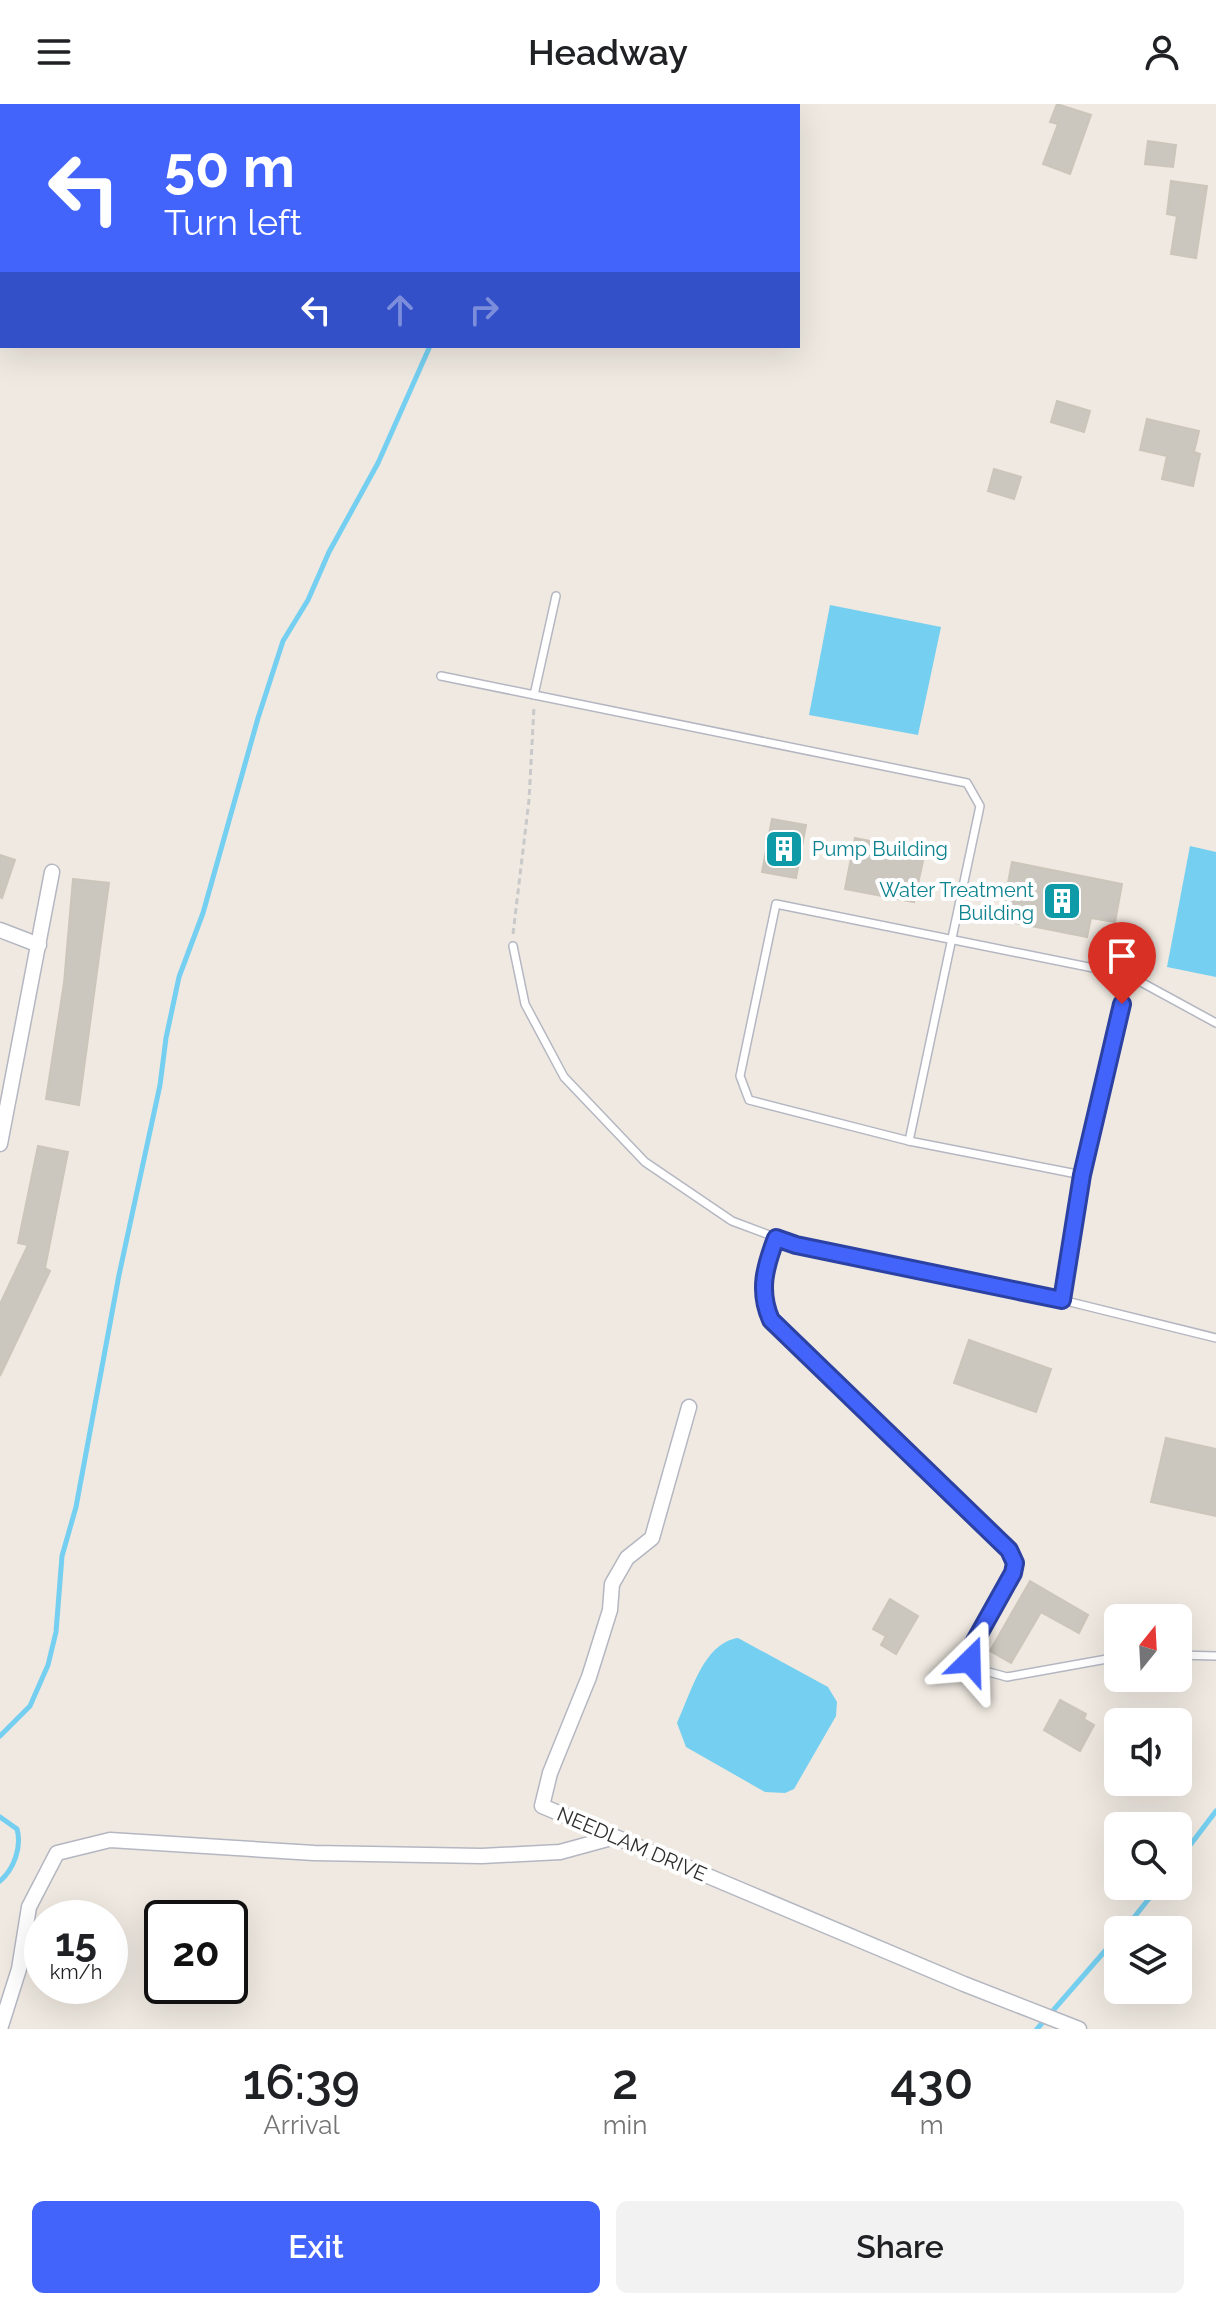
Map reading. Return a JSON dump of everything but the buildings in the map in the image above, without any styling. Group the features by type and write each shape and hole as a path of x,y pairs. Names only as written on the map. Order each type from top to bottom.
{"street":[{"path":"0,1144 52,872"},
{"path":"0,930 39,945"},
{"name":"NEEDLAM DRIVE","path":"689,1407 652,1538 627,1558 612,1584 610,1610 589,1677 550,1773 542,1806 964,1984 1079,2029"},
{"path":"0,2029 4,2002 19,1969 29,1907 57,1853 110,1840 314,1853 482,1856 560,1852 616,1837"}],"lane":[{"path":"534,695 556,596"},
{"path":"441,676 967,783 980,806 909,1141"},
{"path":"1082,1175 909,1141 749,1100 740,1076 776,904 1128,975 1216,1023"},
{"path":"513,946 525,1004 564,1077 645,1162 732,1221 796,1245 1062,1300 1216,1338"},
{"path":"1062,1300 1082,1175 1128,975"},
{"path":"776,1238 762,1285 764,1305 771,1320 1009,1550 1015,1563 1013,1573 970,1650 974,1668 1007,1677 1104,1660"},
{"path":"1192,1655 1216,1656"}],"path":[{"path":"513,946 513,920 529,800 534,695"}],"water":[{"path":"830,605 941,627 918,735 809,715"},
{"path":"1190,846 1216,852 1216,977 1167,967"},
{"path":"738,1638 828,1687 837,1702 836,1716 794,1789 785,1793 765,1792 686,1747 677,1723 707,1659 726,1642"}],"waterway":[{"path":"0,1736 30,1706 48,1665 56,1632 62,1556 76,1507 179,977 203,913 258,718 283,641 308,600 329,552 378,463 429,348"},
{"path":"1192,1843 1216,1811"},
{"path":"0,1817 17,1829 18,1843 13,1864 0,1881"},
{"path":"1135,1916 1148,1900"},
{"path":"1037,2029 1104,1952"}],"place":[{"name":"Pump Building","path":"784,849"},
{"name":"Water Treatment Building","path":"1062,901"}],"route":[{"path":"970,1661 970,1650 1013,1573 1015,1563 1009,1550 771,1320 764,1305 762,1285 776,1238 796,1245 1062,1300 1082,1175 1122,1004"}]}
